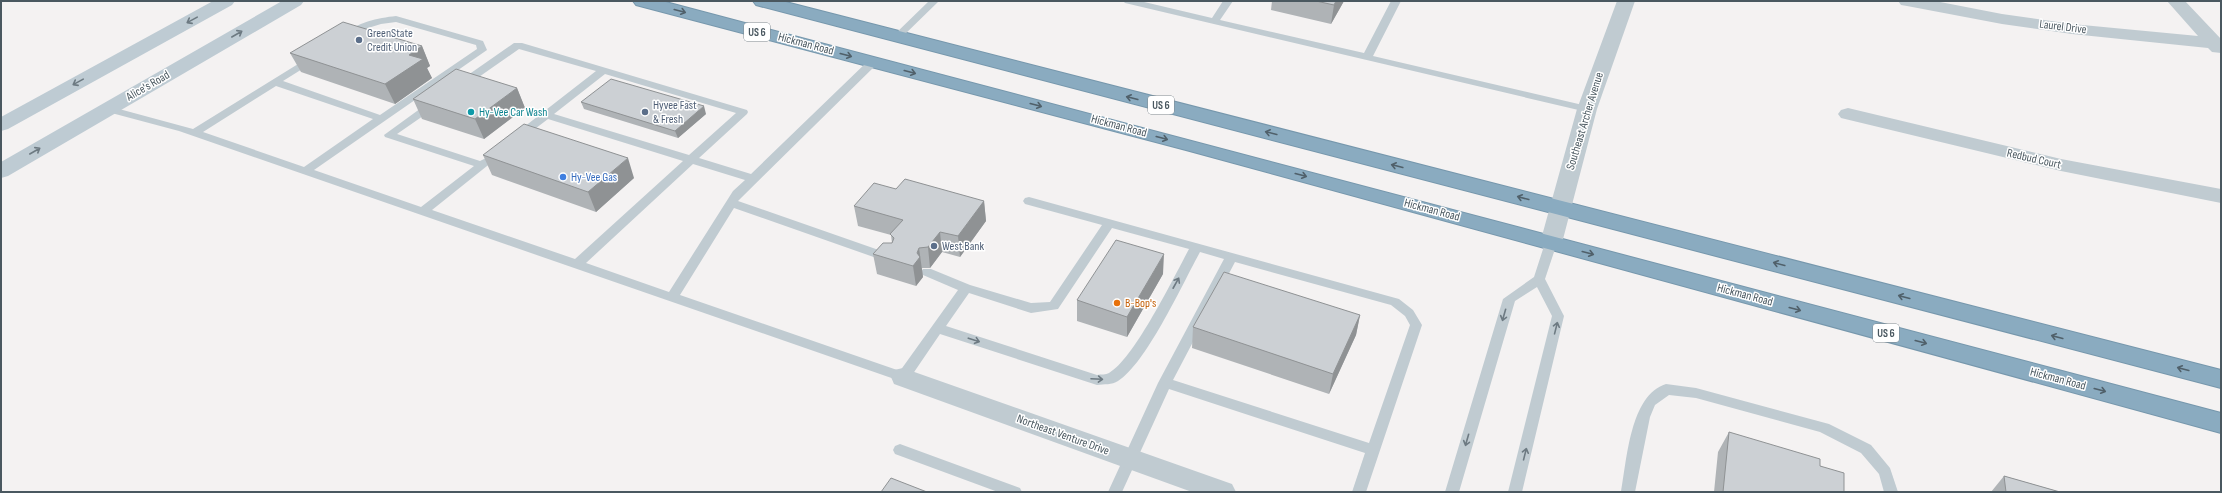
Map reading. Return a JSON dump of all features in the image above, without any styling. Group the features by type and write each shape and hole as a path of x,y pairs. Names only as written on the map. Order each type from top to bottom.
{"highway":[{"name":"Hickman Road","path":"642,1 2221,423"},
{"name":"US 6","path":"762,1 2221,379"}],"main road":[{"path":"1,125 226,1"},
{"name":"Alice's Road","path":"1,171 295,1"}],"street":[{"name":"Southeast Archer Avenue","path":"1551,243 1587,109 1626,1"},
{"name":"Laurel Drive","path":"1907,1 2002,19 2072,29 2218,46"},
{"path":"2176,1 2218,46"},
{"name":"Redbud Court","path":"1848,114 2061,165 2221,196"},
{"name":"Northeast Venture Drive","path":"903,377 1223,492"}],"lane":[{"path":"897,37 934,1"},
{"path":"1128,1 1587,109"},
{"path":"1214,22 1228,1"},
{"path":"1367,57 1396,1"},
{"path":"306,171 469,61 482,50 480,43 396,19 380,20 365,26 339,42"},
{"path":"453,90 518,45 743,112 576,265"},
{"path":"194,133 320,54"},
{"path":"672,298 732,204 752,178 872,62"},
{"path":"511,143 604,70"},
{"path":"275,82 383,119"},
{"path":"440,99 389,135 482,165"},
{"path":"108,109 194,133 903,377 966,288"},
{"path":"547,114 752,178"},
{"path":"422,212 493,156"},
{"path":"1028,201 1110,222 1196,248 1395,302 1409,313 1416,325 1359,492"},
{"path":"732,204 793,223 890,259"},
{"path":"927,272 966,288 1031,308 1054,306 1110,222"},
{"path":"1452,492 1509,298 1539,280 1551,243"},
{"path":"937,328 1097,380 1113,378 1127,366 1196,248"},
{"path":"1115,492 1165,383 1230,257"},
{"path":"1516,492 1558,316 1539,280"},
{"path":"1165,383 1373,450"},
{"path":"1628,492 1643,417 1650,402 1666,388 1696,393 1824,428 1866,449 1885,472 1891,492"},
{"path":"900,450 1015,492"}],"building":[{"path":"1316,1 1336,1 1334,5"},
{"path":"343,22 422,46 409,55 423,59 385,84 290,53"},
{"path":"456,69 517,88 475,119 413,99"},
{"name":"Hyvee Fast & Fresh","path":"611,79 704,106 675,131 581,102"},
{"path":"524,124 628,158 588,192 483,155"},
{"path":"905,179 984,201 958,236 940,232 928,247 919,248 917,253 920,257 913,266 873,254 883,243 892,243 894,238 890,234 903,220 854,206 874,183 896,189"},
{"path":"1116,240 1164,254 1127,317 1077,300"},
{"path":"1224,272 1360,315 1333,374 1193,327"},
{"path":"1729,432 1820,459 1820,466 1844,473 1844,492 1723,492"},
{"path":"2004,476 2060,492 2006,492"},
{"path":"891,478 927,492 881,492"}],"place":[{"name":"GreenState Credit Union","path":"359,40"},
{"name":"Hy-Vee Car Wash","path":"471,112"},
{"name":"Hyvee Fast & Fresh","path":"645,112"},
{"name":"Hy-Vee Gas","path":"563,177"},
{"name":"West Bank","path":"934,246"},
{"name":"B-Bop's","path":"1117,303"}]}
